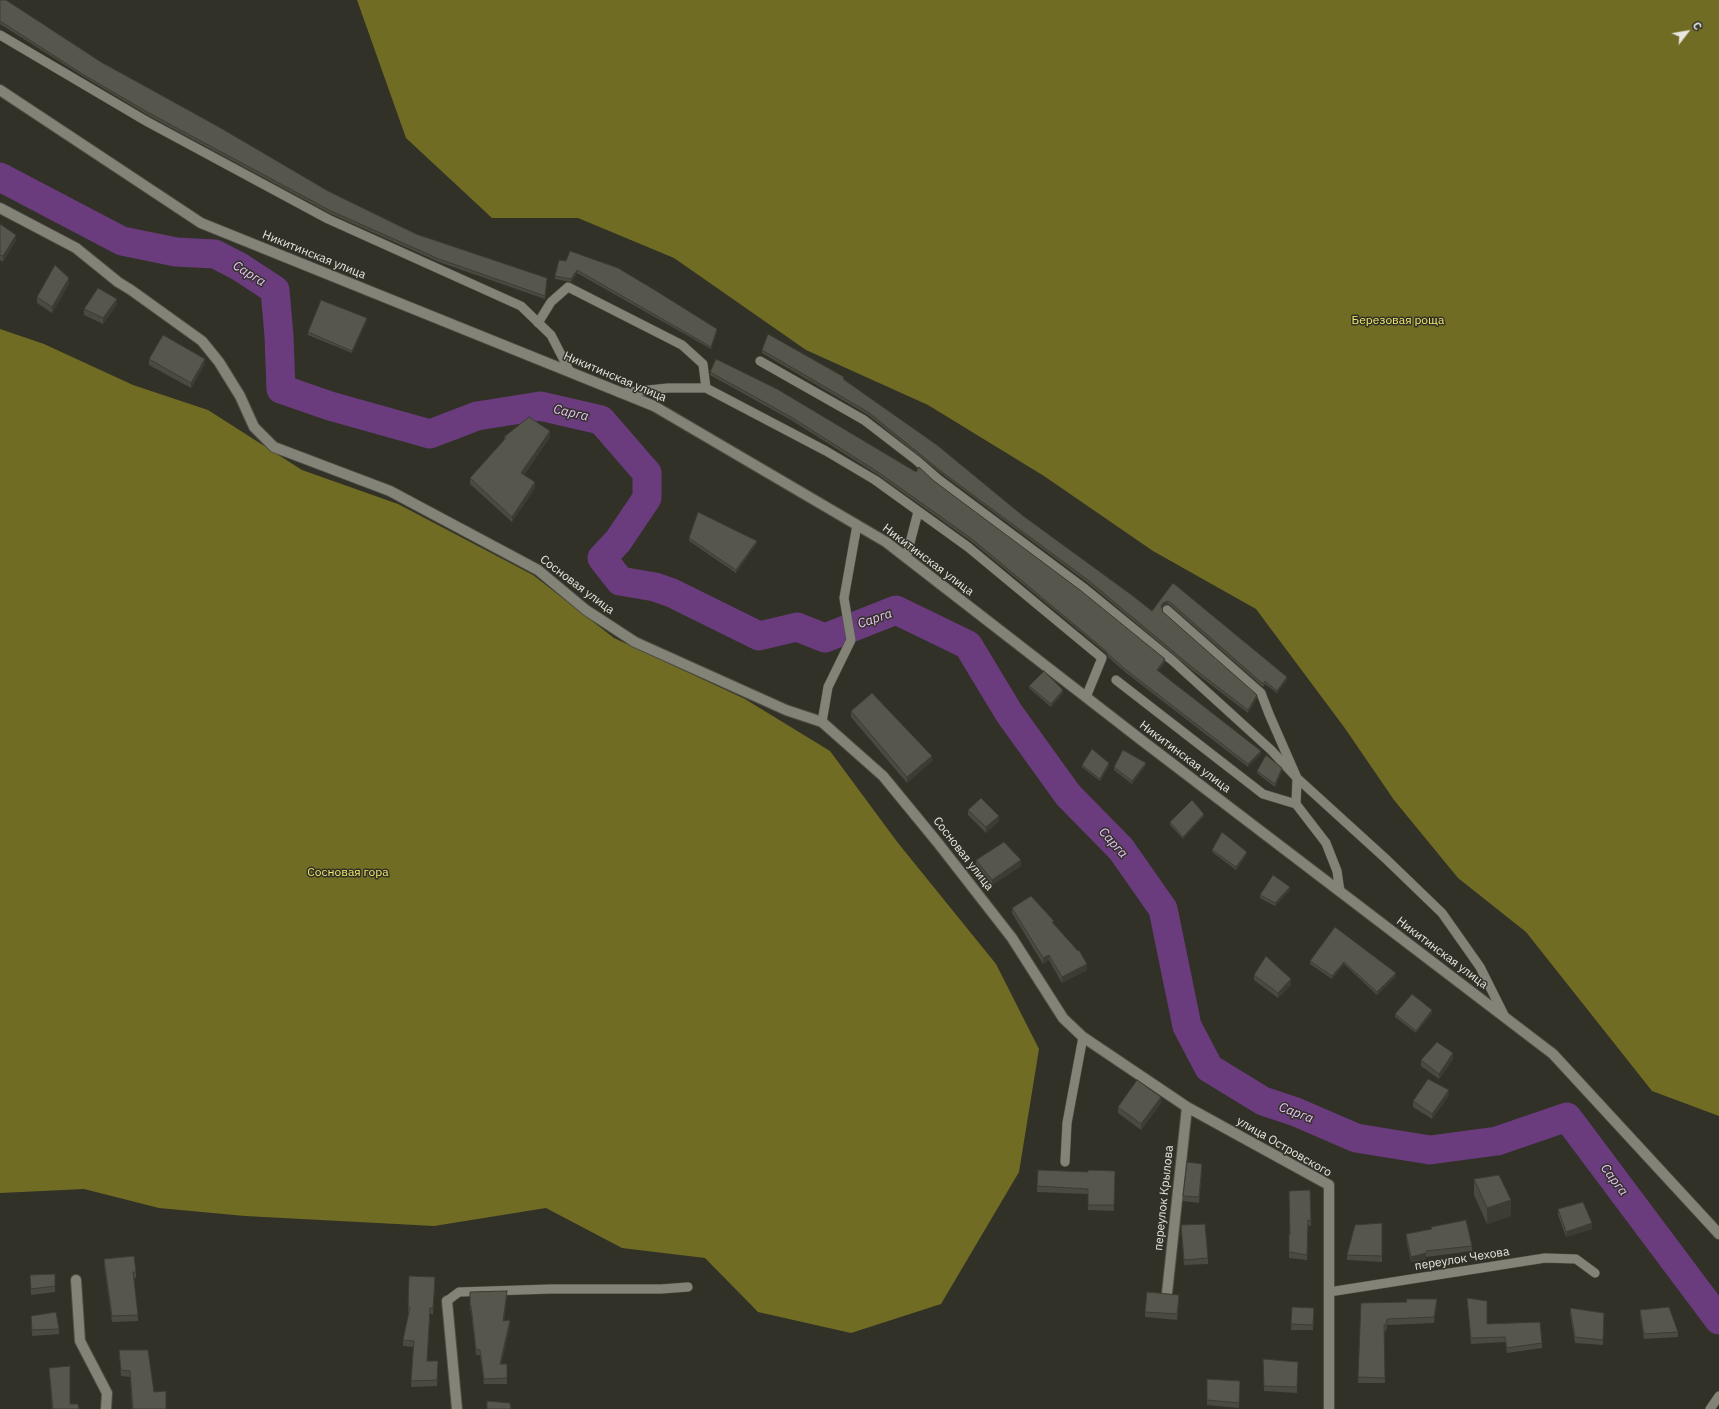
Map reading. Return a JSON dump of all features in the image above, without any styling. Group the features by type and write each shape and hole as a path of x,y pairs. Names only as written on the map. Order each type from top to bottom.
{"street":[{"name":"Никитинская улица","path":"0,90 201,223 654,406 886,542 1086,698 1553,1054 1719,1234"},
{"name":"Сосновая улица","path":"0,208 76,248 118,282 132,290 202,341 219,362 236,391 254,427 274,447 390,491 538,570 586,610 635,642 786,710 822,722 884,776 1012,938 1063,1018"},
{"name":"улица Островского","path":"1063,1018 1083,1037 1187,1107 1330,1185 1328,1409"},
{"name":"переулок Крылова","path":"1168,1293 1187,1107"},
{"path":"76,1280 80,1341 107,1393 106,1409"},
{"path":"447,1301 457,1409"}],"lane":[{"path":"0,35 146,121 328,219 521,306 551,335 570,372"},
{"path":"538,323 551,302 568,287 682,345 703,364 706,388"},
{"path":"760,361 864,420 916,460 938,480 1084,588 1174,661 1271,750 1297,778 1386,859 1442,913 1480,967 1505,1017"},
{"path":"620,392 668,388 706,388 832,455 875,480 968,547 1102,658 1086,698"},
{"path":"906,558 918,512"},
{"path":"822,722 828,687 851,640 844,598 857,525"},
{"path":"1167,610 1261,692 1297,778 1296,804"},
{"path":"1116,680 1263,794 1296,804 1326,843 1337,871 1340,892"},
{"path":"1065,1162 1067,1123 1083,1037"},
{"name":"переулок Чехова","path":"1329,1292 1545,1258 1576,1259 1595,1273"},
{"path":"447,1301 459,1292 551,1289 660,1289 688,1287"},
{"path":"1710,1409 1719,1396"}],"green space":[{"name":"Березовая роща","path":"357,0 1719,0 1719,1116 1652,1091 1526,932 1458,878 1394,800 1344,727 1256,609 1153,551 1044,476 928,405 806,350 674,258 578,218 492,218 406,138"},
{"name":"Сосновая гора","path":"0,329 44,344 133,385 208,410 302,470 398,504 533,575 614,638 745,699 830,751 898,843 996,964 1039,1049 1019,1172 941,1304 851,1333 758,1312 705,1258 622,1248 546,1208 434,1226 245,1216 159,1208 84,1189 0,1193"}],"building":[{"path":"0,0 6,0 101,62 219,127 328,191 416,234 547,278 545,296 439,259 331,211 149,113 84,75 0,21"},
{"path":"0,224 16,235 3,256 0,255"},
{"path":"570,251 618,268 717,329 711,347 577,270 571,279 555,276 559,260 566,261"},
{"path":"55,265 69,278 52,307 37,297"},
{"path":"98,288 117,299 103,318 84,309"},
{"path":"321,300 367,318 352,351 308,332"},
{"path":"768,334 844,377 843,379 937,445 1022,515 1152,611 1173,583 1287,677 1277,691 1265,681 1263,684 1171,603 1168,601 1163,603 1161,606 1163,612 1257,695 1248,710 1193,668 1088,580 942,472 868,412 762,350"},
{"path":"163,335 205,359 191,383 149,359"},
{"path":"716,359 777,389 916,472 919,467 934,481 1080,590 1165,659 1157,670 1261,751 1248,764 1125,669 1106,651 972,539 878,472 791,417 710,372"},
{"path":"529,417 550,431 521,473 535,482 512,517 470,478 506,438 504,437"},
{"path":"698,512 757,541 736,570 689,538"},
{"path":"1044,671 1063,690 1051,704 1029,686"},
{"path":"872,693 932,756 907,777 851,711"},
{"path":"1092,749 1109,763 1100,779 1082,765"},
{"path":"1123,750 1146,763 1132,781 1114,767"},
{"path":"1266,755 1282,768 1275,784 1257,771"},
{"path":"981,798 999,816 986,827 968,810"},
{"path":"1192,800 1204,814 1183,837 1170,822"},
{"path":"1222,832 1247,852 1236,867 1212,850"},
{"path":"1004,842 1021,860 992,880 976,860"},
{"path":"1273,875 1290,887 1275,903 1260,895"},
{"path":"1031,896 1054,921 1052,922 1078,951 1079,950 1087,964 1062,977 1049,955 1043,958 1012,908"},
{"path":"1335,927 1396,973 1377,992 1344,962 1332,976 1310,961"},
{"path":"1266,956 1291,979 1278,993 1254,975"},
{"path":"1412,994 1432,1010 1416,1031 1395,1014"},
{"path":"1437,1042 1453,1053 1439,1074 1421,1060"},
{"path":"1428,1079 1449,1090 1432,1114 1413,1101"},
{"path":"1137,1080 1161,1097 1141,1124 1118,1107"},
{"path":"1187,1162 1202,1164 1199,1197 1183,1196"},
{"path":"1038,1170 1088,1172 1088,1170 1115,1171 1114,1205 1088,1205 1088,1189 1037,1186"},
{"path":"1499,1175 1511,1200 1487,1208 1474,1179"},
{"path":"1310,1190 1311,1221 1308,1220 1307,1255 1289,1252 1289,1191"},
{"path":"1583,1202 1592,1223 1566,1232 1558,1209"},
{"path":"1466,1220 1472,1246 1426,1251 1426,1253 1411,1257 1406,1234"},
{"path":"1382,1223 1382,1256 1347,1255 1355,1225"},
{"path":"1205,1224 1208,1258 1184,1260 1181,1225"},
{"path":"134,1256 136,1272 133,1272 138,1315 112,1316 104,1259"},
{"path":"55,1274 55,1286 31,1289 30,1275"},
{"path":"409,1276 435,1277 433,1308 430,1308 427,1361 438,1361 437,1380 411,1381 414,1341 403,1340 410,1307 408,1307"},
{"path":"507,1291 503,1321 510,1320 500,1364 507,1364 507,1378 484,1379 480,1350 476,1349 470,1306 470,1292"},
{"path":"1147,1292 1179,1295 1177,1314 1145,1312"},
{"path":"1467,1298 1487,1301 1487,1324 1540,1322 1542,1343 1507,1348 1505,1337 1471,1338"},
{"path":"1406,1299 1437,1299 1434,1317 1387,1319 1386,1325 1384,1325 1385,1378 1358,1377 1361,1303 1407,1302"},
{"path":"1292,1307 1314,1308 1313,1325 1291,1324"},
{"path":"1669,1307 1678,1332 1644,1334 1640,1310"},
{"path":"1570,1308 1604,1313 1603,1340 1575,1337"},
{"path":"56,1312 59,1329 32,1330 31,1316"},
{"path":"119,1350 148,1350 154,1392 166,1391 166,1409 133,1409 130,1371 121,1370"},
{"path":"1263,1359 1298,1362 1297,1387 1264,1386"},
{"path":"70,1366 70,1404 78,1404 79,1409 53,1409 49,1368"},
{"path":"1207,1379 1240,1381 1239,1403 1207,1400"},
{"path":"487,1401 510,1403 511,1409 487,1409"}],"waterway":[{"name":"Сарга","path":"0,177 122,241 176,252 215,254 240,267 275,290 279,336 281,389 330,406 430,434 477,416 540,406 601,420 647,473 647,498 618,541 602,558 620,581 655,587 672,593 759,636 797,627 825,638 896,610 968,645 1009,713 1068,795 1121,849 1163,909 1187,1026 1209,1068 1263,1101 1296,1112 1356,1138 1430,1150 1497,1141 1567,1117 1719,1320"}]}
